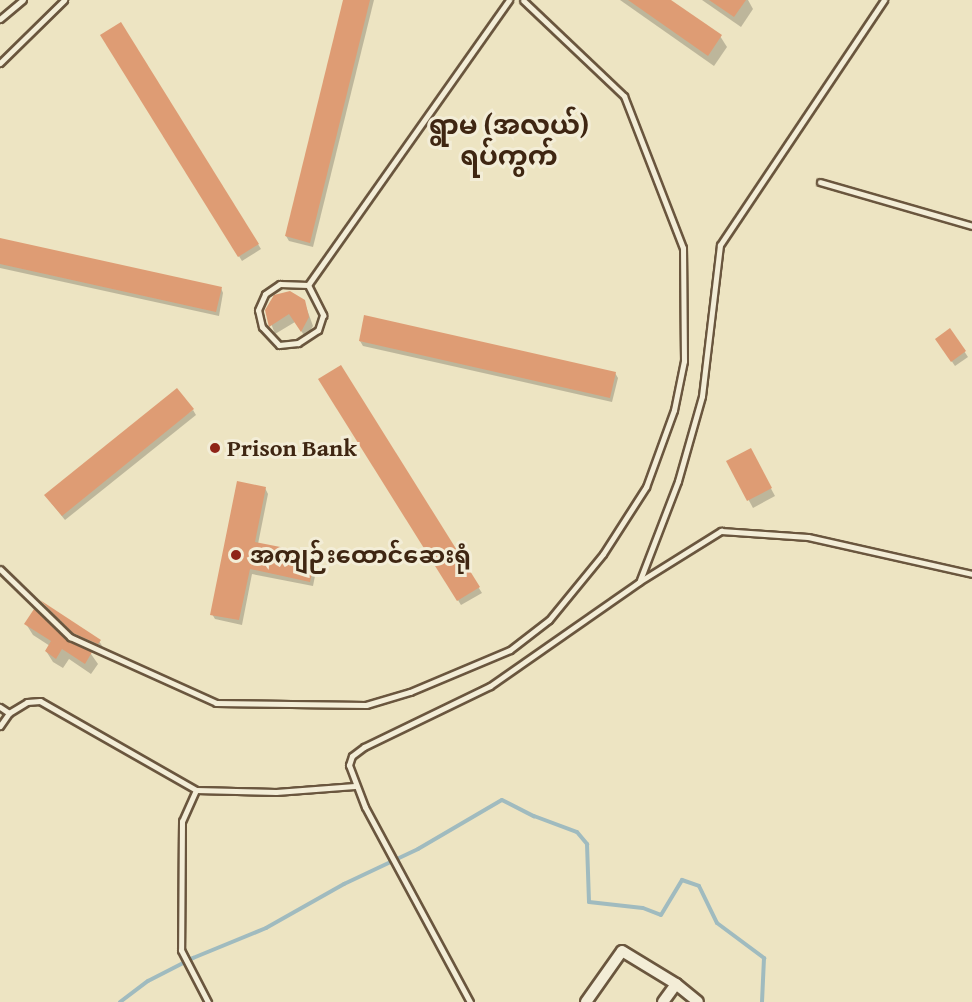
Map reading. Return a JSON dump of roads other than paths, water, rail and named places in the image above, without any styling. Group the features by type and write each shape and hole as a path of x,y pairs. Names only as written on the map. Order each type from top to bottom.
{"street":[{"path":"586,1002 622,951 676,984 698,1002"},
{"path":"663,1002 676,984"}],"lane":[{"path":"0,19 23,0"},
{"path":"0,63 64,0"},
{"path":"309,285 509,0"},
{"path":"0,569 70,637 216,703 366,705 410,692 510,650 549,620 603,554 646,487 674,410 684,361 683,248 624,96 523,0"},
{"path":"639,582 678,481 702,396 720,245 884,0"},
{"path":"820,182 972,226"},
{"path":"280,284 309,285 323,315 318,330 298,343 279,345 262,327 258,310 265,294 280,284"},
{"path":"471,1002 355,786 349,765 352,756 364,747 490,686 639,582 721,531 808,537 972,574"},
{"path":"0,726 9,713 27,702 40,700 196,790 276,792 355,786"},
{"path":"0,707 9,713"},
{"path":"196,790 182,821 181,950 208,1002"}],"waterway":[{"path":"120,1002 148,981 193,958 266,928 344,884 418,849 502,800 534,816 577,832 587,844 589,902 643,908 661,915 682,880 699,886 717,923 764,958 762,1002"}],"place":[{"name":"Prison Bank","path":"215,448"},
{"name":"အကျဉ်းထောင်ဆေးရုံ","path":"236,555"}],"district":[{"name":"ရွာမ (အလယ်) ရပ်ကွက်","path":"509,140"}]}
